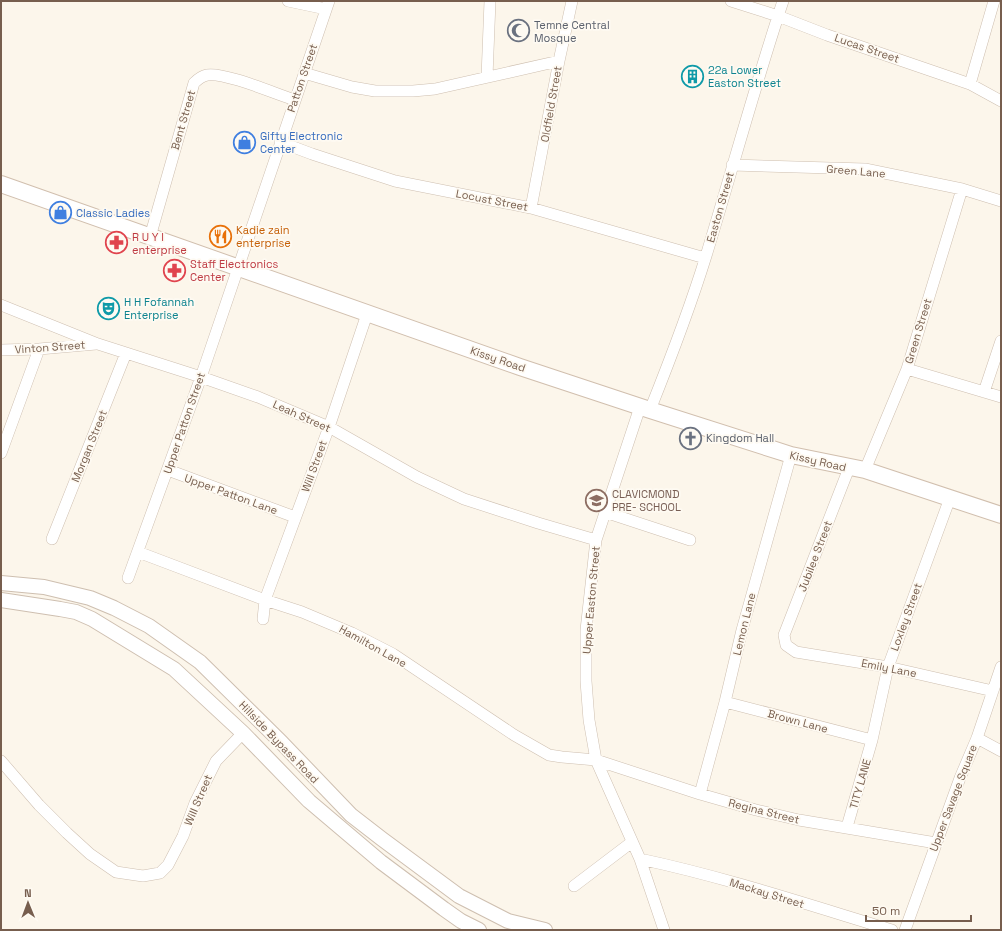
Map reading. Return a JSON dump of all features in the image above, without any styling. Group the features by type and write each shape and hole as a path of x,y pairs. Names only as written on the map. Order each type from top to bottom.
{"main road":[{"name":"Kissy Road","path":"1,184 367,314 645,409 791,455 849,468 865,470 1001,515"}],"street":[{"path":"288,1 327,5"},
{"path":"487,77 490,1"},
{"name":"Oldfield Street","path":"531,208 558,61 572,1"},
{"name":"Lucas Street","path":"731,1 778,16 827,35 970,84 1001,101"},
{"name":"Easton Street","path":"645,409 668,365 705,258 732,165 784,1"},
{"path":"970,84 994,1"},
{"name":"Patton Street","path":"237,268 327,5"},
{"path":"304,72 352,87 375,91 413,91 435,89 558,61"},
{"name":"Bent Street","path":"150,237 194,83 197,80 207,75 228,77 295,100"},
{"name":"Locust Street","path":"280,142 312,154 395,180 531,208 705,258"},
{"name":"Green Lane","path":"732,165 865,169 962,189 1001,201"},
{"name":"Green Street","path":"865,470 907,369 962,189"},
{"name":"Upper Patton Street","path":"128,578 201,377 237,268"},
{"name":"Leah Street","path":"1,305 98,344 258,397 329,427 417,477 464,499 596,540"},
{"name":"Will Street","path":"263,619 265,600 329,427 367,314"},
{"path":"984,392 1001,341"},
{"name":"Vinton Street","path":"1,350 39,349 98,344"},
{"path":"1,452 39,349"},
{"name":"Morgan Street","path":"52,540 126,353"},
{"path":"907,369 1001,397"},
{"name":"Upper Easton Street","path":"645,409 605,512 596,540 586,630 586,674 589,720 596,760 640,859 664,930"},
{"name":"Lemon Lane","path":"700,794 725,702 742,630 791,455"},
{"name":"Jubilee Street","path":"786,645 784,635 849,468"},
{"name":"Upper Patton Lane","path":"168,470 295,517"},
{"name":"Loxley Street","path":"872,740 888,666 950,498"},
{"path":"605,512 690,540"},
{"name":"Hamilton Lane","path":"138,552 265,600 302,612 352,633 393,654 514,736 549,755 596,760"},
{"name":"Hillside Bypass Road","path":"1,583 44,587 83,596 114,608 150,626 200,662 282,743 351,815 459,896 508,921 545,930"},
{"name":"Hillside Bypass Road","path":"1,600 76,612 92,619 174,669 243,733 315,806 400,876 456,917 479,930"},
{"name":"Emily Lane","path":"786,645 796,652 888,666 993,691"},
{"name":"Upper Savage Square","path":"905,930 960,778 977,738 1001,667"},
{"name":"Brown Lane","path":"725,702 872,740"},
{"name":"Will Street","path":"1,761 39,805 90,854 116,872 142,876 160,873 168,865 183,836 195,803 216,761 243,733"},
{"path":"977,738 1001,751"},
{"name":"TITY LANE","path":"847,827 872,740"},
{"name":"Regina Street","path":"596,760 700,794 756,810 799,820 936,843"},
{"path":"574,886 632,842"},
{"name":"Mackay Street","path":"640,859 715,877 892,930"}],"place":[{"name":"Temne Central Mosque","path":"518,31"},
{"name":"22a Lower Easton Street","path":"692,76"},
{"name":"Gifty Electronic Center","path":"245,142"},
{"name":"Classic Ladies","path":"61,213"},
{"name":"Kadie zain enterprise","path":"221,236"},
{"name":"R U Y I enterprise","path":"116,243"},
{"name":"Staff Electronics Center","path":"175,270"},
{"name":"H H Fofannah Enterprise","path":"109,308"},
{"name":"Kingdom Hall","path":"690,438"},
{"name":"CLAVICMOND PRE- SCHOOL","path":"596,500"}]}
